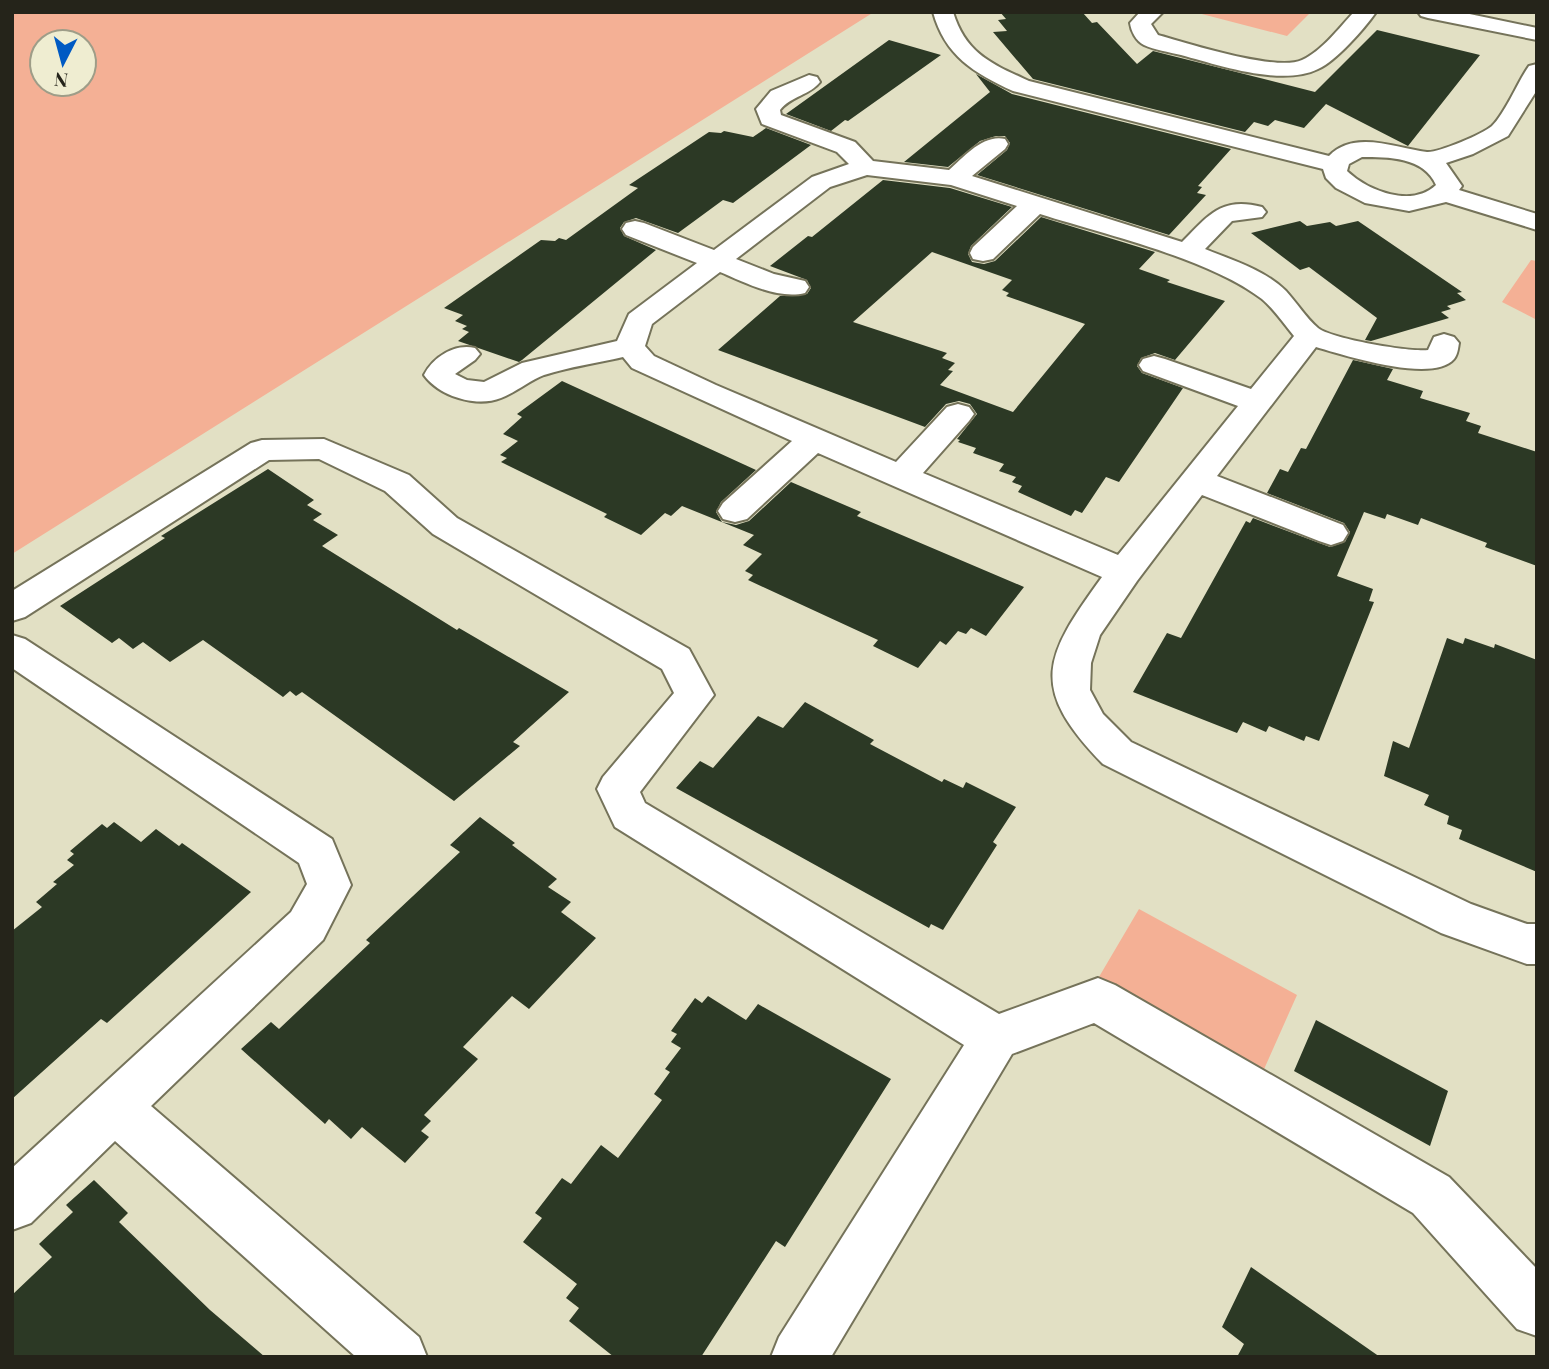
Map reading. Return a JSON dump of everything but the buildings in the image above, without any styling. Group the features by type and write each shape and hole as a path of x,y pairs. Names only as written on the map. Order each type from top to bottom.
{"lane":[{"path":"943,12 947,31 976,65 1021,86 1335,165"},
{"path":"1153,12 1140,23 1142,31 1150,40 1272,69 1293,71 1310,65 1366,12"},
{"path":"1429,12 1537,34"},
{"path":"1426,161 1464,149 1500,131 1537,71"},
{"path":"809,82 779,96 768,108 770,119 846,148 865,167"},
{"path":"1510,114 1537,120"},
{"path":"954,178 996,144"},
{"path":"1444,193 1448,186 1446,177 1426,161 1394,151 1362,150 1349,153 1335,165 1335,173 1353,189 1385,200 1420,202 1444,193 1537,222"},
{"path":"630,347 639,320 715,260 821,182 865,167 954,178 1187,252 1243,274 1274,295 1309,336 1396,358 1431,361 1442,355 1444,342"},
{"path":"983,253 1034,205"},
{"path":"1187,252 1225,214 1252,212"},
{"path":"635,229 765,280 795,287"},
{"path":"1309,336 1124,572 1082,632 1072,663 1071,690 1089,725 1117,753 1457,919 1527,944 1537,944"},
{"path":"465,354 442,369 439,375 445,382 461,389 489,392 533,369 630,347"},
{"path":"630,347 643,362 901,477 1124,572"},
{"path":"1154,365 1257,402"},
{"path":"901,477 958,414"},
{"path":"735,511 814,439"},
{"path":"12,608 262,450 324,449 397,484 445,526 676,659 695,695 618,789 630,815 995,1038"},
{"path":"1196,480 1331,534"},
{"path":"12,649 317,852 328,886 307,926 12,1204"},
{"path":"799,1357 995,1038 1098,1000 1431,1195 1537,1309"},
{"path":"115,1108 399,1357"}],"shaded area":[{"path":"12,12 874,12 12,554"},
{"path":"1194,12 1311,12 1287,36"},
{"path":"1531,260 1537,261 1537,320 1502,302"},
{"path":"1139,909 1297,995 1261,1076 1096,982"}]}
